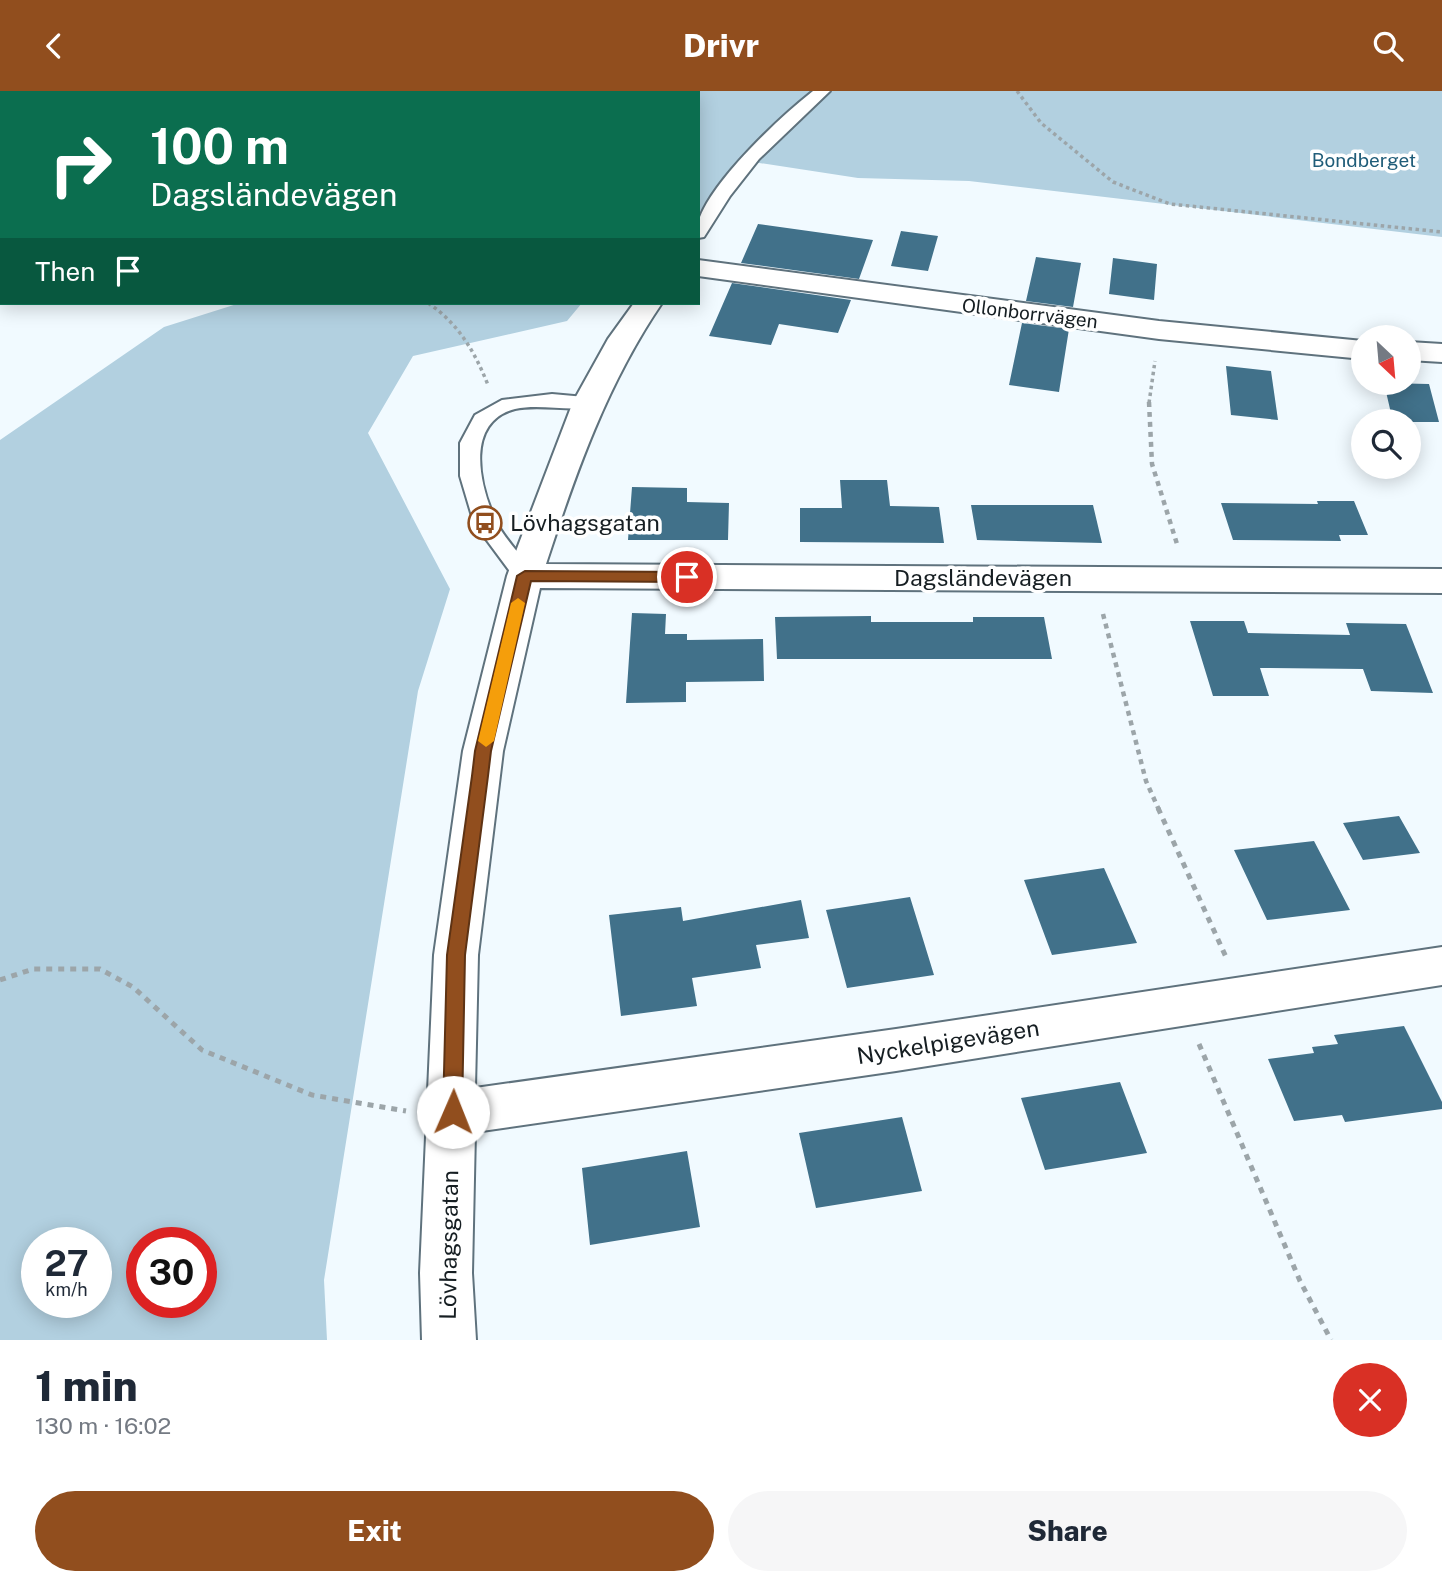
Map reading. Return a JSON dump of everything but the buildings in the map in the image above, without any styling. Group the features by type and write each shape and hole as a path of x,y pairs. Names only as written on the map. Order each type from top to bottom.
{"street":[{"name":"Ollonborrvägen","path":"700,268 1158,330 1351,349"},
{"name":"Lövhagsgatan","path":"449,1340 446,1273 456,955 481,764 525,576 589,402 624,339 647,305"},
{"path":"1421,352 1442,353"},
{"name":"Dagsländevägen","path":"525,576 1188,578 1442,582"},
{"name":"Nyckelpigevägen","path":"453,1112 896,1050 1442,967"}],"lane":[{"path":"700,230 726,191 787,119 822,91"},
{"path":"525,576 485,523 470,476 470,443 482,419 509,404 533,401 589,402"}],"path":[{"path":"1017,91 1041,123 1113,182 1170,204 1442,232"},
{"path":"432,305 446,313 480,362 497,411"},
{"path":"1158,330 1149,402 1152,464 1188,578"},
{"path":"1094,579 1146,781 1244,996"},
{"path":"0,980 33,969 100,969 133,987 202,1050 312,1095 423,1114 453,1112"},
{"path":"1183,1005 1300,1280 1331,1340"}],"green space":[{"name":"Bondberget","path":"700,91 1442,91 1442,237 969,181 858,178 753,162 700,236"},
{"path":"234,305 580,305 567,321 413,356 368,433 450,589 418,691 324,1280 327,1340 0,1340 0,440 164,327"}],"slow traffic":[{"path":"486,741 518,603"}],"place":[{"name":"Lövhagsgatan","path":"485,523"}],"route":[{"path":"453,1112 456,955 483,751 525,576 687,577"}]}
